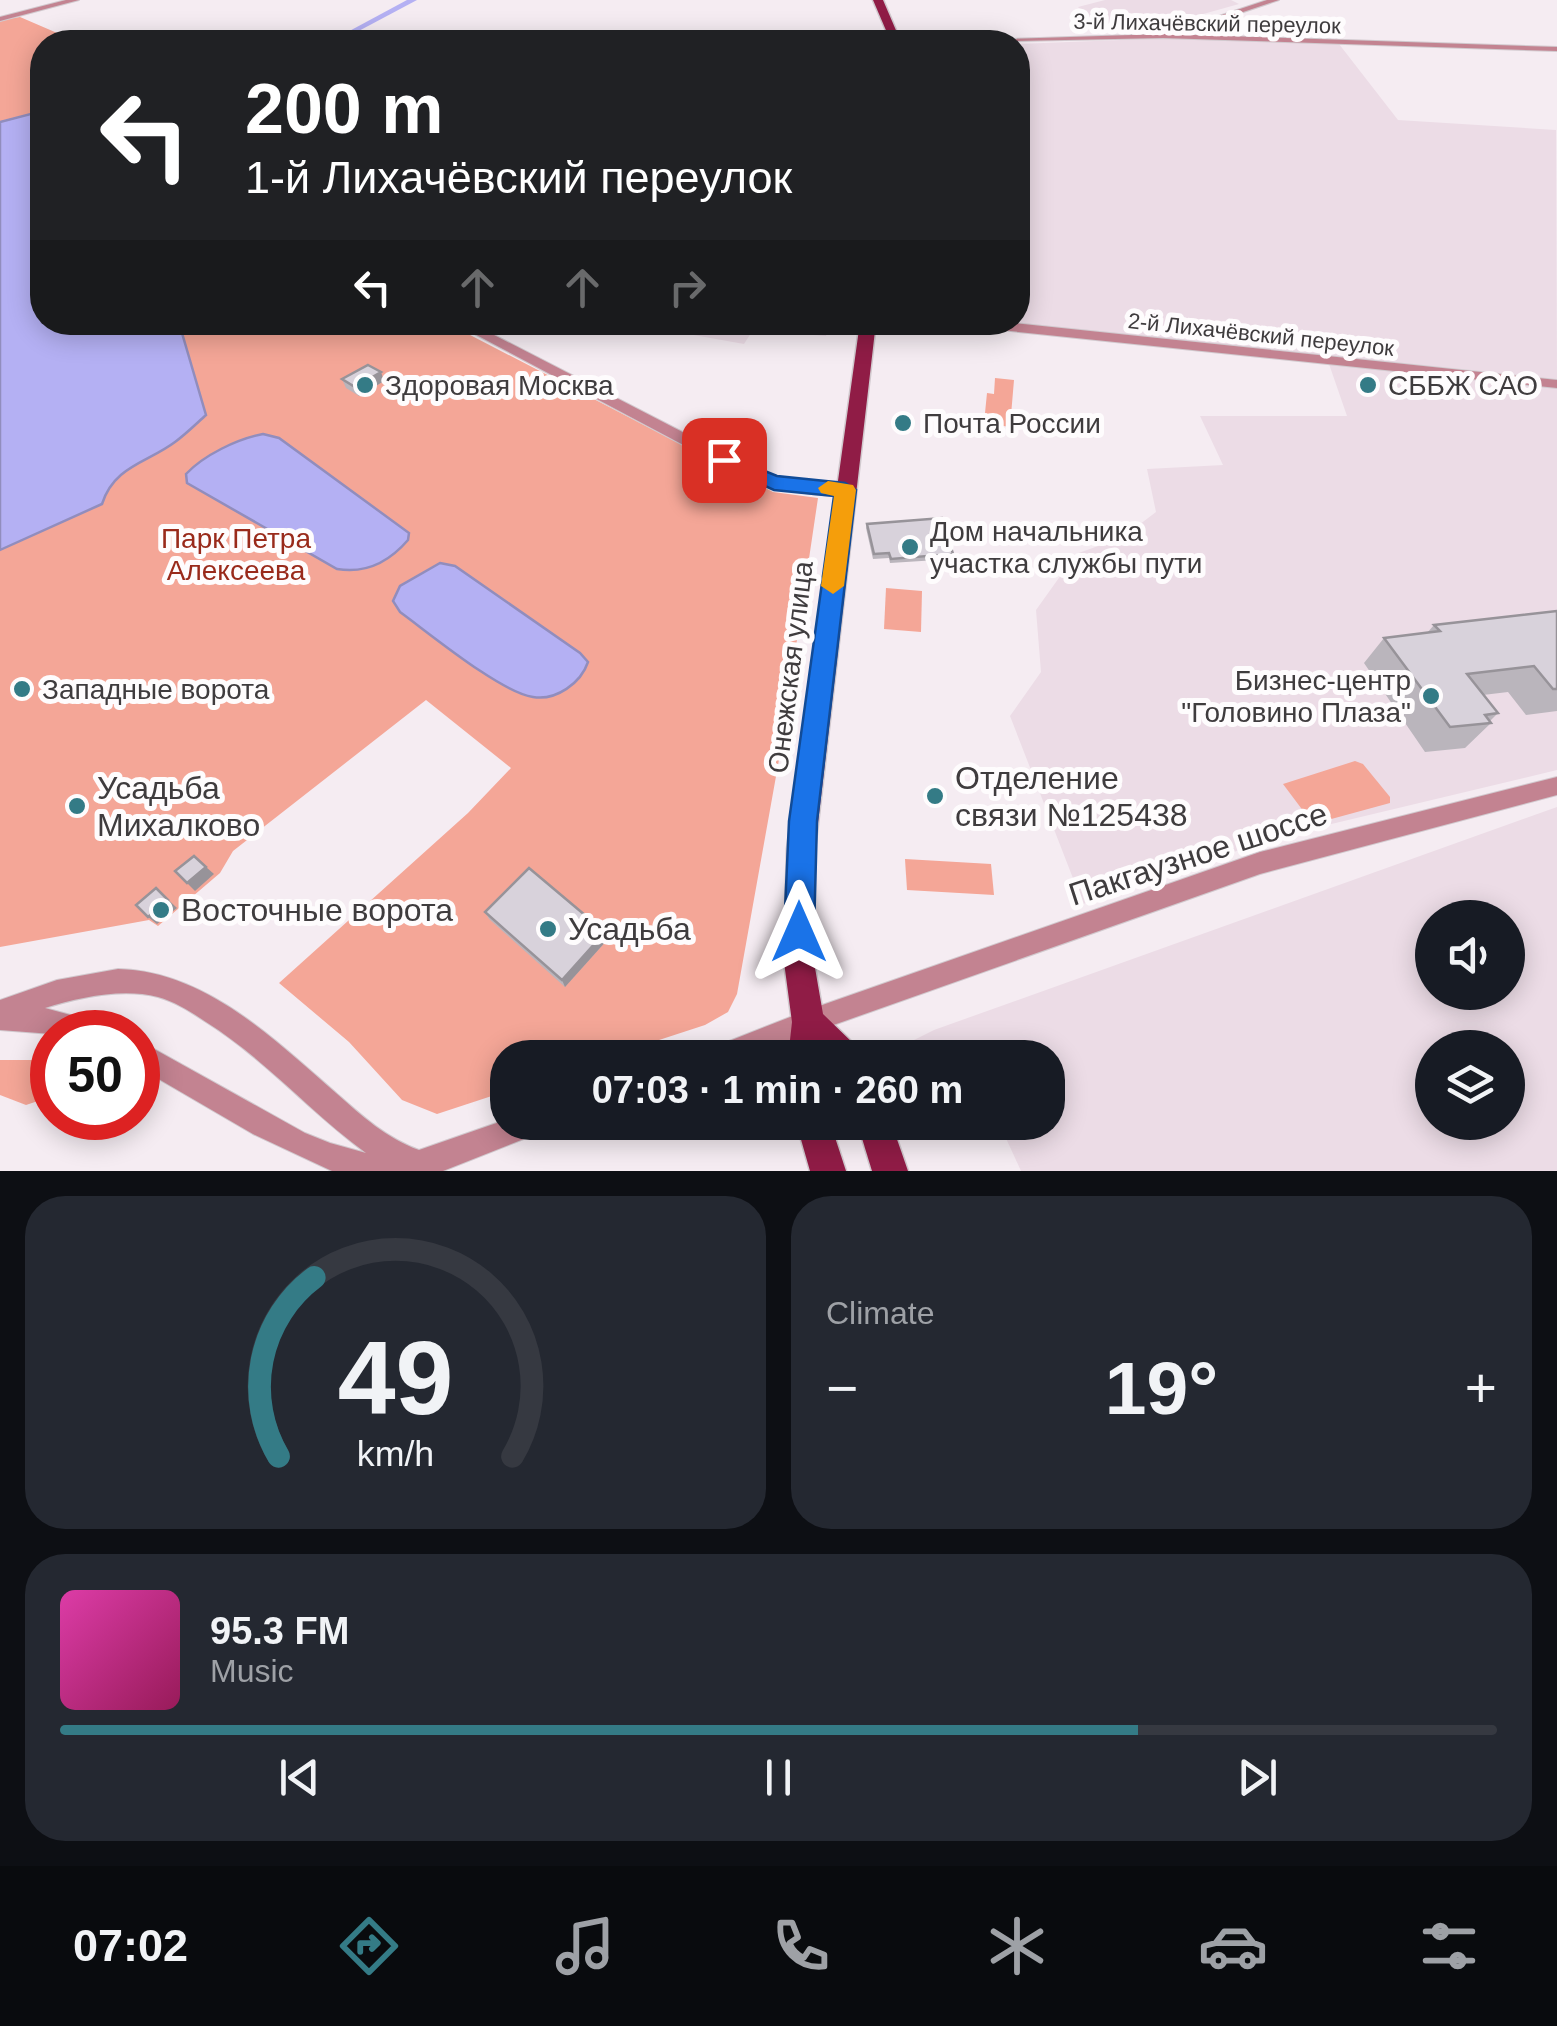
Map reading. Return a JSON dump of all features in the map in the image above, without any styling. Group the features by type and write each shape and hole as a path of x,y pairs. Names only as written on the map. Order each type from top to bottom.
{"main road":[{"path":"878,0 891,30"},
{"name":"Онежская улица","path":"806,1040 808,1022 799,962 801,849 866,335"},
{"path":"808,1022 826,1040"},
{"path":"819,1140 828,1171"},
{"path":"880,1140 890,1171"}],"street":[{"path":"0,19 75,0"},
{"path":"1163,36 1275,0"},
{"name":"3-й Лихачёвский переулок","path":"1030,40 1163,36 1557,49"},
{"name":"2-й Лихачёвский переулок","path":"1030,329 1557,384"},
{"path":"483,335 758,477 792,486 845,490"},
{"name":"Пакгаузное шоссе","path":"763,1040 1260,863 1557,786"},
{"path":"0,1015 24,1002 102,984 156,985 185,995 301,1078 373,1143 416,1163"},
{"path":"0,1015 30,1019"},
{"path":"160,1063 302,1149 337,1164 392,1170 490,1138"}],"shaded area":[{"path":"1105,0 1231,0 1239,4 1171,23 1101,32 1078,7"},
{"path":"1172,38 1339,44 1398,120 1556,130 1557,379 1030,325 1030,44"},
{"path":"30,114 30,335 183,335 206,415 175,442 123,473 107,491 102,504 0,550 0,122"},
{"path":"694,335 750,335 744,344"},
{"path":"1329,364 1557,388 1557,770 1277,837 1083,904 1010,716 1041,672 1036,610 1076,554 1123,537 1156,512 1147,469 1223,465 1200,416 1347,416"},
{"path":"263,434 279,438 409,533 408,540 376,565 358,570 337,569 187,483 186,474 211,454"},
{"path":"440,563 455,566 580,653 588,662 580,677 550,696 519,693 484,673 400,612 393,601 400,586"},
{"path":"1557,807 1557,1171 1021,1171 1007,1140 1065,1140 1065,1040 914,1040"}],"green space":[{"name":"Парк Петра Алексеева","path":"20,17 50,30 30,30 30,335 470,335 773,492 818,498 780,754 737,994 728,1012 705,1025 659,1040 490,1040 490,1097 437,1114 402,1100 349,1042 279,983 468,813 511,768 426,700 233,851 220,873 158,926 149,920 0,947 0,20"},
{"path":"995,378 1014,380 1010,427 984,423 987,393 994,394"},
{"path":"886,588 922,591 921,632 884,629"},
{"path":"1355,761 1363,764 1390,797 1390,803 1313,824 1283,784"},
{"path":"905,859 991,864 994,895 907,890"},
{"path":"0,1060 30,1060 30,1104 0,1095"}],"building":[{"path":"368,365 381,372 355,387 342,379"},
{"name":"Дом начальника участка службы пути","path":"942,518 953,554 891,559 889,553 874,554 867,524"},
{"path":"1557,611 1557,689 1534,666 1467,674 1498,713 1485,715 1491,723 1450,727 1384,638 1440,631 1434,625"},
{"path":"194,856 206,867 187,883 175,871"},
{"name":"Усадьба","path":"529,868 605,932 562,980 485,912"},
{"path":"156,888 168,900 148,917 136,905"}],"waterway":[{"path":"356,30 413,0"}],"slow traffic":[{"path":"828,488 845,490 833,586"}],"place":[{"name":"Здоровая Москва","path":"365,385"},
{"name":"СББЖ САО","path":"1368,385"},
{"name":"Почта России","path":"903,423"},
{"name":"Дом начальника участка службы пути","path":"910,547"},
{"name":"Западные ворота","path":"22,689"},
{"name":"Бизнес-центр \"Головино Плаза\"","path":"1431,696"},
{"name":"Отделение связи №125438","path":"935,796"},
{"name":"Усадьба Михалково","path":"77,806"},
{"name":"Восточные ворота","path":"161,910"},
{"name":"Усадьба","path":"548,929"}],"route":[{"path":"724,460 774,483 845,490 803,821 799,932"}]}
